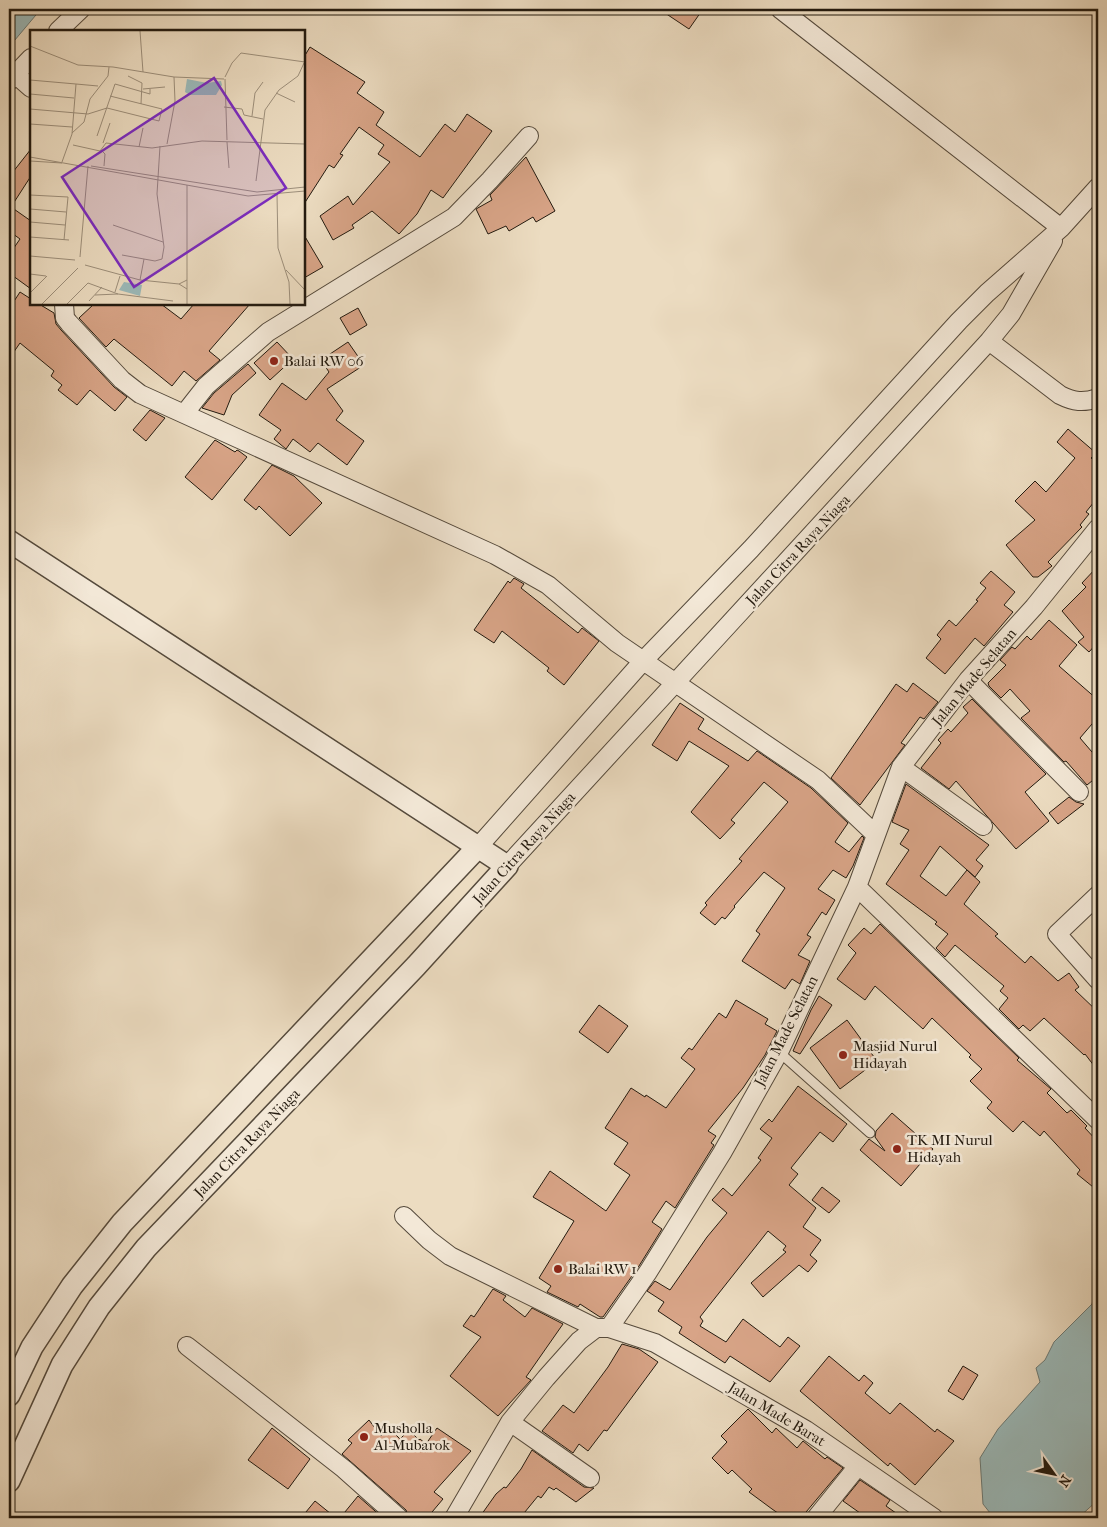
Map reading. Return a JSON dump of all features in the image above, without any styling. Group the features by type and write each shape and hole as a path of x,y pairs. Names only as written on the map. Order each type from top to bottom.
{"street":[{"path":"59,30 81,9"},
{"path":"780,9 1061,228"},
{"path":"30,59 12,78 30,87"},
{"path":"184,414 206,386 268,332 454,217 529,136"},
{"name":"Jalan Citra Raya Niaga","path":"9,1395 32,1347 72,1286 122,1223 478,847 643,661 751,549 959,321 986,293 1061,228 1098,187"},
{"name":"Jalan Citra Raya Niaga","path":"9,1481 14,1451 62,1366 99,1307 146,1248 416,966 675,681 790,560 989,340 1011,314 1061,228"},
{"path":"64,305 65,318 69,323 122,380 140,394 495,555 548,585 617,643 818,780 875,834"},
{"path":"989,340 1060,395 1072,401 1084,403 1098,398"},
{"name":"Jalan Made Selatan","path":"454,1518 510,1422 579,1341 603,1328 648,1272 722,1153 779,1052 857,887 901,767 968,680 1034,608 1098,528"},
{"path":"9,542 507,866"},
{"path":"968,680 1079,792"},
{"path":"901,767 983,826"},
{"path":"857,887 1098,1120"},
{"path":"1098,895 1057,934 1098,980"},
{"name":"Jalan Made Barat","path":"404,1216 429,1240 450,1256 603,1328 655,1343 806,1430 934,1518"},
{"path":"187,1346 344,1469 399,1518"},
{"path":"510,1422 590,1478"},
{"path":"816,1518 858,1466"}],"lane":[{"path":"779,1052 870,1132"}],"water":[{"path":"9,9 41,9 9,47"},
{"path":"1098,1278 1098,1500 1078,1518 994,1518 983,1504 980,1458 998,1429 1040,1382 1036,1368 1045,1360 1054,1342 1092,1304"}],"building":[{"path":"659,9 703,9 689,29"},
{"path":"310,47 365,82 357,93 384,112 376,125 420,157 445,124 455,132 467,114 492,131 443,198 431,190 417,214 399,234 372,211 352,225 354,228 333,240 320,216 348,196 353,205 390,162 378,154 384,145 359,127 340,154 343,155 334,168 329,165 305,202 305,55"},
{"path":"30,150 30,178 11,207 30,220 30,288 9,273 9,255 20,239 9,231 9,177"},
{"path":"526,157 555,211 536,222 533,217 509,231 506,226 488,234 476,209 492,200 490,195"},
{"path":"305,237 323,267 305,277"},
{"path":"20,292 30,298 30,305 41,305 54,313 56,324 61,330 114,387 127,397 115,411 90,390 77,405 58,390 62,385 51,376 54,371 20,343 9,359 9,309"},
{"path":"93,305 162,305 181,319 193,305 249,305 209,351 220,360 196,381 184,371 172,386 114,339 106,347 79,318"},
{"path":"358,308 367,325 350,335 340,318"},
{"name":"Balai RW 06","path":"277,342 293,359 270,380 254,363"},
{"path":"348,342 364,365 327,389 343,411 336,420 364,441 347,465 318,443 310,452 293,439 286,449 274,439 281,430 259,415 282,383 306,400 329,372 321,360"},
{"path":"248,364 256,373 232,395 224,415 202,408 214,393"},
{"path":"150,410 165,418 146,441 133,430"},
{"path":"1068,429 1096,453 1091,458 1098,464 1098,497 1086,512 1089,514 1080,525 1082,527 1048,562 1052,566 1038,577 1033,577 1006,545 1035,520 1015,501 1035,481 1046,492 1075,458 1057,442"},
{"path":"215,440 235,452 239,451 247,457 212,500 185,477"},
{"path":"272,465 294,476 322,503 290,536 259,506 256,510 244,500"},
{"path":"1098,566 1098,625 1093,630 1098,636 1098,642 1089,652 1078,642 1084,637 1062,611 1086,587 1082,583"},
{"path":"991,571 1015,592 1004,605 1013,612 984,646 975,638 945,674 926,658 941,639 937,635 949,620 956,626 978,601 976,600 986,588 980,583"},
{"path":"514,578 524,584 521,588 578,633 582,628 599,641 564,685 547,671 549,668 502,631 494,643 474,630 508,581 510,583"},
{"path":"1049,620 1077,645 1059,666 1098,700 1098,717 1080,738 1098,759 1098,776 1087,785 1066,761 1064,762 1021,718 1030,711 1010,689 1001,698 988,683 1006,665 1000,660 1012,647 1015,649 1027,636 1031,640"},
{"path":"913,683 938,702 924,719 920,717 901,743 905,745 860,805 831,778 896,684 907,692"},
{"path":"972,699 1046,774 1025,792 1049,821 1016,849 956,781 949,789 921,768 941,743 938,740 948,729 951,732 968,713 963,707"},
{"path":"680,703 704,719 698,729 748,761 757,751 811,788 848,823 835,842 849,852 862,836 864,838 846,878 833,870 818,889 835,900 826,915 822,912 807,935 811,937 798,955 810,961 800,984 792,979 785,989 742,961 760,934 756,931 785,888 764,872 725,919 722,917 715,925 700,913 707,905 705,903 742,861 739,859 788,802 764,782 731,820 735,823 720,839 691,812 729,766 689,741 677,761 652,745"},
{"path":"906,784 989,845 976,860 983,866 975,877 940,846 920,876 946,896 967,870 980,882 964,904 998,934 995,936 1025,963 1031,956 1058,981 1069,973 1079,987 1075,990 1098,1012 1098,1071 1085,1054 1044,1018 1030,1031 1023,1025 1019,1029 999,1009 1008,998 1000,991 1004,986 955,945 945,957 936,948 948,934 935,924 937,922 886,884 909,850 900,844 909,830 892,822"},
{"path":"1069,797 1076,802 1084,804 1058,824 1049,813"},
{"path":"880,924 1019,1058 1017,1060 1051,1089 1047,1093 1067,1113 1071,1110 1087,1126 1085,1128 1098,1142 1098,1191 1077,1174 1080,1170 1044,1131 1040,1136 1023,1121 1013,1132 987,1108 992,1102 970,1081 982,1069 969,1057 971,1055 932,1018 923,1029 875,986 865,1000 837,979 856,953 848,945 864,928 871,934"},
{"path":"819,996 832,1005 800,1054 793,1051"},
{"path":"736,1000 768,1019 765,1024 777,1031 765,1055 743,1088 708,1131 716,1136 711,1143 714,1145 675,1208 666,1201 652,1222 662,1229 639,1266 603,1317 580,1304 578,1307 547,1292 551,1286 539,1278 574,1221 533,1197 550,1171 606,1211 630,1175 614,1164 628,1143 605,1128 631,1088 666,1108 695,1069 681,1058 689,1048 692,1050 719,1013 726,1018"},
{"path":"599,1005 628,1026 608,1053 579,1032"},
{"name":"Masjid Nurul Hidayah","path":"847,1020 877,1061 840,1089 810,1048"},
{"path":"798,1086 847,1124 833,1142 820,1132 791,1168 798,1174 789,1185 816,1208 803,1227 821,1240 810,1255 817,1261 808,1272 799,1265 763,1297 751,1283 786,1252 783,1250 786,1246 768,1231 700,1317 703,1321 700,1326 726,1342 743,1319 780,1347 788,1337 800,1346 770,1382 730,1356 725,1363 679,1333 682,1327 658,1311 664,1302 647,1291 655,1281 670,1290 707,1237 727,1213 712,1200 723,1188 732,1196 761,1160 758,1158 772,1138 760,1129 769,1119 772,1122"},
{"name":"TK MI Nurul Hidayah","path":"892,1113 933,1149 901,1186 860,1150 869,1139 885,1151 875,1137 876,1131"},
{"path":"822,1187 840,1201 829,1213 812,1200"},
{"path":"493,1289 506,1296 503,1300 525,1317 532,1308 563,1324 526,1377 531,1380 498,1416 450,1376 481,1337 463,1326 471,1315 474,1317"},
{"path":"622,1344 639,1349 658,1362 607,1431 604,1430 588,1451 579,1444 573,1453 542,1431 563,1405 574,1413 608,1367"},
{"path":"829,1356 859,1381 864,1375 873,1383 865,1393 890,1414 900,1403 935,1432 937,1429 954,1441 915,1485 890,1463 888,1466 800,1391"},
{"path":"963,1366 978,1375 963,1400 948,1391"},
{"path":"748,1409 772,1433 776,1428 797,1448 803,1441 825,1459 827,1457 843,1468 801,1518 785,1518 749,1492 752,1489 732,1470 728,1474 712,1458 727,1442 721,1436"},
{"path":"369,1420 381,1436 389,1428 400,1439 409,1430 426,1444 437,1428 471,1451 434,1492 443,1499 427,1518 409,1518 406,1510 342,1454 352,1443 348,1440"},
{"path":"272,1428 310,1459 288,1489 248,1460"},
{"path":"532,1450 584,1487 594,1488 576,1502 556,1488 554,1490 549,1487 541,1498 538,1496 520,1518 479,1518 496,1494 504,1487 506,1488 521,1469"},
{"path":"860,1480 890,1500 886,1506 903,1518 867,1518 843,1501"},
{"path":"358,1496 383,1518 340,1518"},
{"path":"315,1501 336,1518 301,1518"}],"place":[{"name":"Balai RW 06","path":"274,361"},
{"name":"Masjid Nurul Hidayah","path":"843,1055"},
{"name":"TK MI Nurul Hidayah","path":"897,1149"},
{"name":"Balai RW 1","path":"558,1269"},
{"name":"Musholla Al-Mubarok","path":"364,1437"}]}
